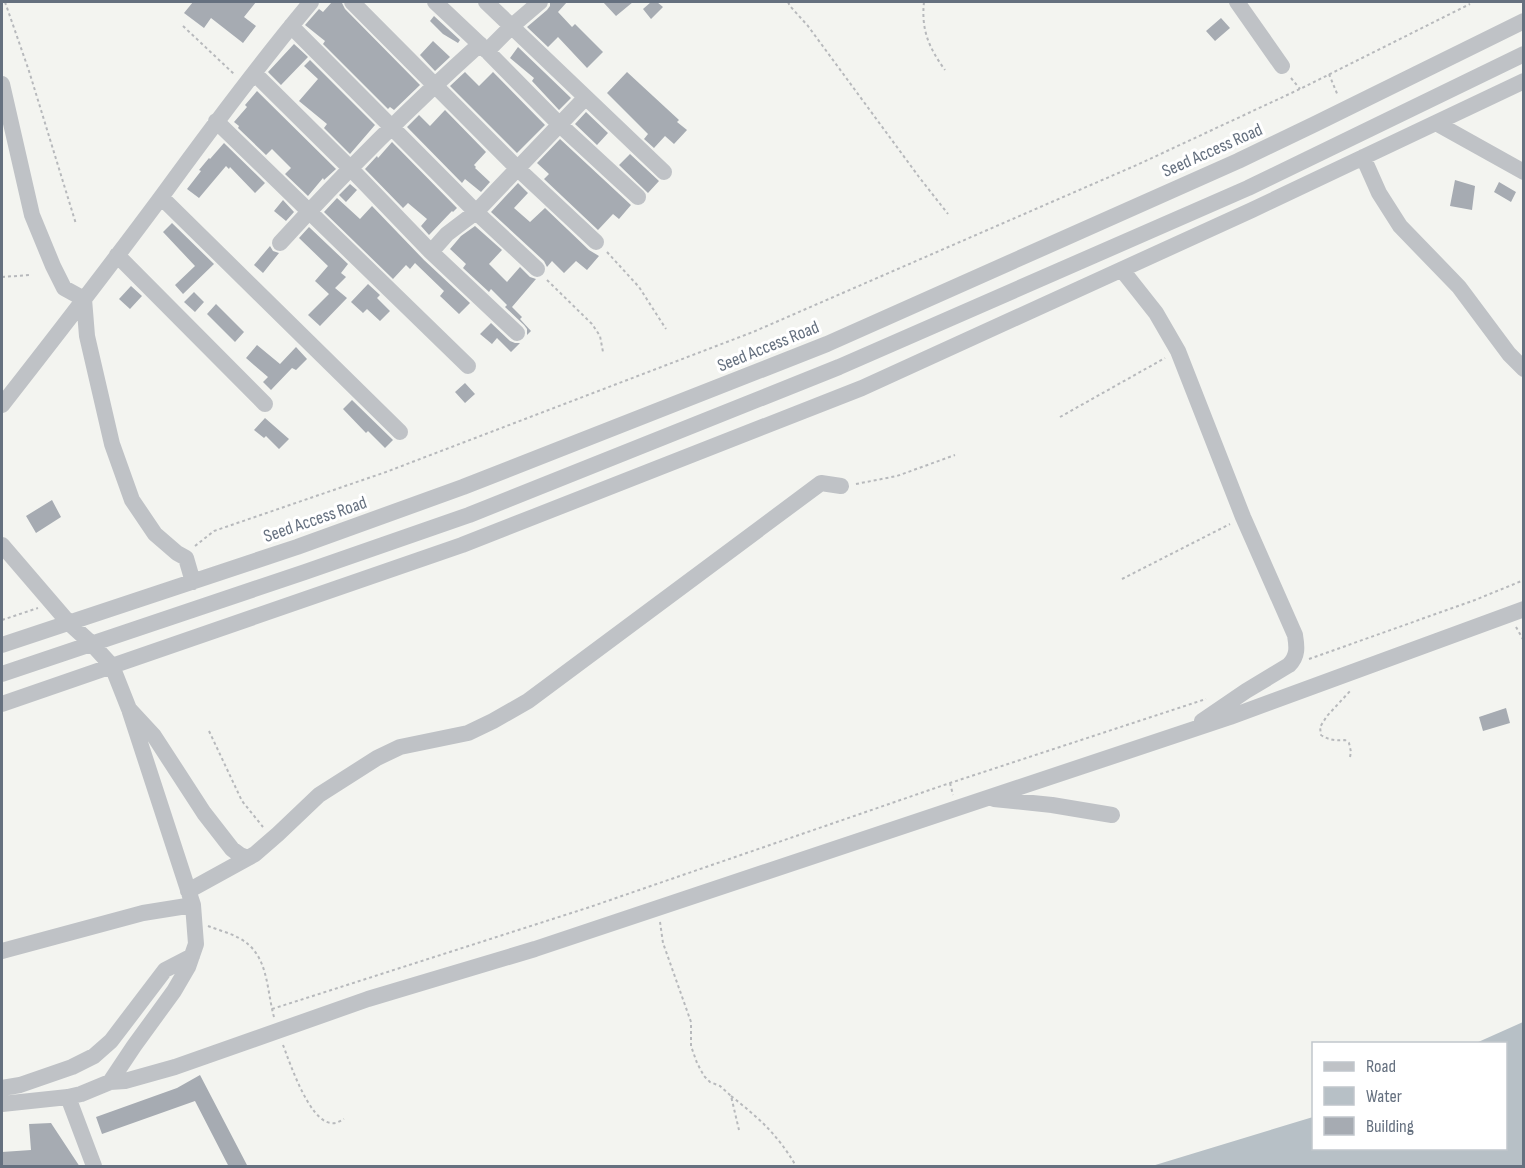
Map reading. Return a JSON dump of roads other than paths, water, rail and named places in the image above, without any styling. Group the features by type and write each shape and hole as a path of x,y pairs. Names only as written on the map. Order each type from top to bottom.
{"street":[{"path":"2,405 161,197 216,121 311,2"},
{"path":"352,2 518,168 596,242"},
{"path":"435,2 484,47 559,124 638,197"},
{"path":"486,2 664,172"},
{"path":"280,243 435,84 512,27 540,2"},
{"path":"1237,2 1282,66"},
{"name":"Seed Access Road","path":"2,645 297,547 463,487 827,344 1227,165 1524,21"},
{"path":"291,26 476,212 537,269"},
{"path":"2,674 469,515 839,367 1248,188 1524,54"},
{"path":"250,79 351,169 431,252 517,333"},
{"path":"2,704 462,545 862,388 1252,210 1524,81"},
{"path":"2,84 32,215 63,288 84,299"},
{"path":"431,252 447,234 476,212 585,98"},
{"path":"216,121 468,366"},
{"path":"1436,123 1524,172"},
{"path":"1363,158 1379,193 1400,226 1459,287 1509,354 1524,369"},
{"path":"161,197 400,432"},
{"path":"117,255 265,404"},
{"path":"1122,270 1156,314 1178,351 1243,517 1297,644 1294,660 1289,665 1185,732"},
{"path":"84,299 87,336 112,444 132,500 155,534 186,558 193,582"},
{"path":"2,951 143,913 192,906 255,854 319,795 377,758 400,747 468,733 493,722 528,701 821,483 841,486"},
{"path":"2,545 69,623 112,666 129,709 192,906 196,944 188,967 174,991 110,1082"},
{"path":"2,1104 81,1094 110,1082 125,1081 175,1066 368,999 535,949 1230,717 1524,609"},
{"path":"129,709 154,736 204,813 232,849 248,858"},
{"path":"988,798 1112,815"},
{"path":"2,1088 20,1085 61,1071 94,1056 111,1041 165,970 192,956"},
{"path":"68,1097 94,1167"}],"water":[{"path":"1523,1022 1523,1166 1152,1166 1312,1117 1312,1150 1507,1150 1507,1042 1478,1042"}]}
